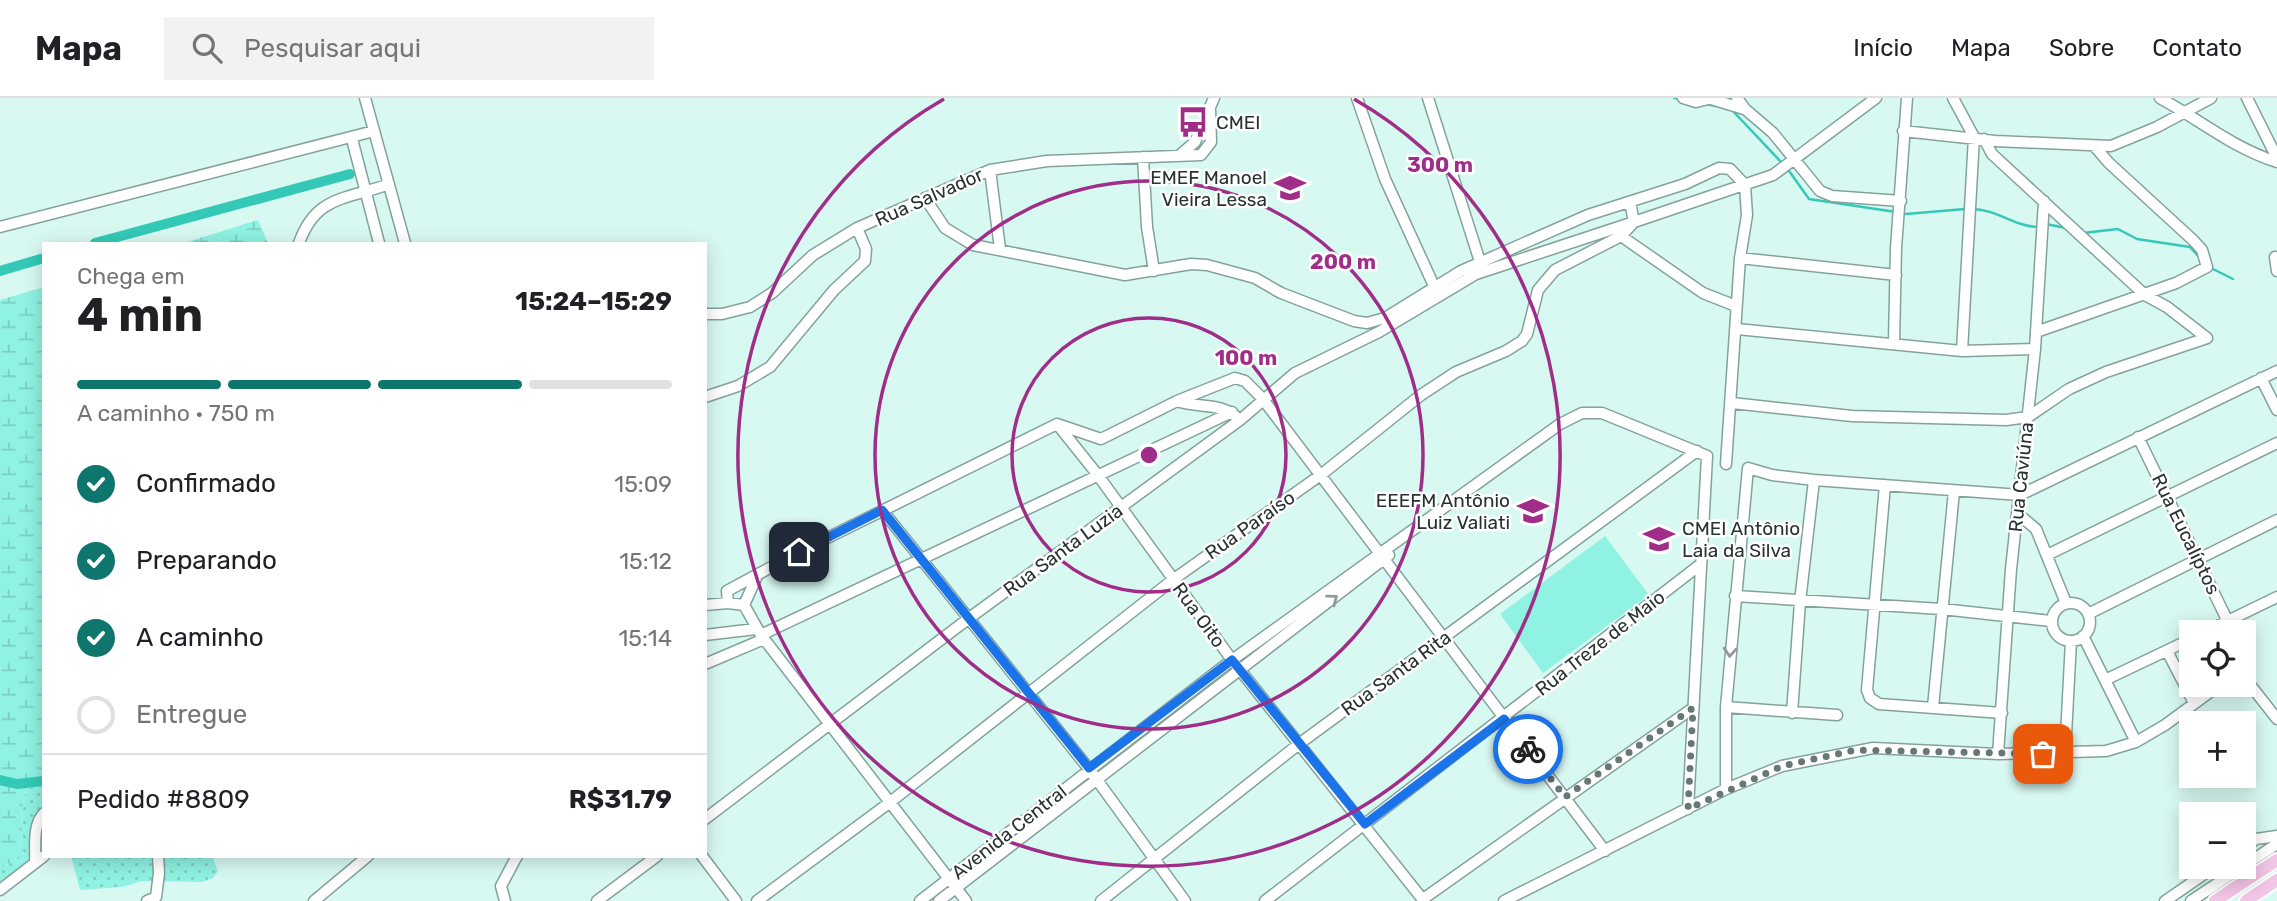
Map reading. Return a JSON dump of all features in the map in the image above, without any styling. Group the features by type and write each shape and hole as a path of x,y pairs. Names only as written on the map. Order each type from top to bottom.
{"main road":[{"path":"2215,901 2277,860"},
{"path":"2246,901 2277,880"}],"street":[{"path":"365,98 405,242"},
{"name":"Rua Salvador","path":"707,314 722,314 750,307 772,293 813,255 857,228 990,170 1047,162 1200,155 1211,142 1210,110 1214,98"},
{"path":"1357,98 1385,179 1434,286"},
{"path":"1429,98 1481,266"},
{"path":"1683,98 1696,102 1712,98 1745,109"},
{"path":"1737,98 1745,109 1773,133 1787,164 1826,194 1900,201"},
{"name":"Rua Paraíso","path":"757,901 889,803 1174,579 1322,474 1438,383 1522,341 1527,334 1538,290 1555,270 1621,236 1634,222 1745,186 1787,164 1876,98"},
{"path":"1894,342 1903,131 1907,98"},
{"path":"1732,404 1801,412 1925,419 1987,421 2028,417 2068,389 2106,372 2207,338 2167,306 2145,295 1992,155 1953,98"},
{"path":"2160,98 2184,110 2228,142 2277,160"},
{"path":"1903,131 2096,148 2120,144 2211,98"},
{"path":"2246,98 2274,144 2277,160"},
{"path":"0,227 352,139 374,131"},
{"path":"1962,351 1979,138"},
{"path":"352,139 379,242"},
{"path":"2036,332 2145,295 2207,267 2202,250 2194,240 2096,148"},
{"path":"1143,157 1147,228 1154,271"},
{"path":"925,198 945,228 957,238 973,245 1111,273 1154,271 1191,264 1234,271 1329,312 1367,323 1385,318 1434,286 1588,215 1685,184 1719,168 1735,172 1745,186 1747,215 1740,258 1726,464"},
{"path":"990,170 1000,249"},
{"path":"299,242 311,218 320,207 389,184"},
{"name":"Rua Caviúna","path":"1998,754 2008,617 2035,349 2044,201"},
{"path":"1481,266 1634,222 1630,202"},
{"path":"707,396 758,377 788,350 810,318 865,261 866,249 857,228"},
{"path":"1621,236 1703,293 1736,306"},
{"path":"2275,257 2277,271"},
{"path":"1740,258 1896,275"},
{"name":"Rua Santa Luzia","path":"707,818 968,619 1240,420 1262,398 1295,373 1369,337 1481,266"},
{"path":"1737,328 1962,351 2035,349"},
{"path":"1726,789 1726,707 1748,468 1772,475 1814,480 2020,495 2277,371"},
{"path":"728,603 726,594 731,587 1057,424 1101,439 1177,401 1235,378 1245,381 1262,398 1322,474 1605,851"},
{"path":"2261,378 2277,410"},
{"path":"1177,401 1192,406 1222,406 1240,420"},
{"path":"707,663 760,634 919,558 1232,412"},
{"name":"Avenida Central","path":"939,901 1241,671 1382,556 1401,537 1560,424 1582,413 1602,412 1702,453"},
{"name":"Rua Oito","path":"1057,424 1097,474 1119,508 1232,660 1423,900"},
{"name":"Rua Eucalíptos","path":"2138,437 2228,620"},
{"path":"2047,555 2277,443"},
{"path":"1688,809 1701,564 1702,453"},
{"name":"Rua Santa Rita","path":"1101,901 1299,744 1702,453"},
{"path":"1792,713 1800,602 1814,480"},
{"path":"1885,485 1867,690 1870,698 1879,704 2002,713"},
{"path":"1933,707 1954,491"},
{"path":"882,510 1089,768 1185,901"},
{"path":"2018,514 2036,529 2067,603"},
{"path":"2088,614 2277,520"},
{"name":"Avenida Central","path":"920,901 1232,660 1382,556"},
{"name":"Rua Treze de Maio","path":"1265,901 1504,719 1701,564"},
{"path":"744,605 758,574"},
{"path":"1735,596 1942,609 2052,621"},
{"path":"2228,620 2277,597"},
{"path":"2067,603 2079,605 2088,614 2089,626 2083,636 2071,641 2060,637 2052,621 2056,610 2067,603"},
{"path":"707,605 744,605"},
{"path":"744,605 760,634 966,901"},
{"path":"707,635 760,634"},
{"path":"2083,636 2107,679 2136,742"},
{"path":"2065,754 2071,641"},
{"path":"2107,679 2179,645"},
{"path":"2167,651 2194,703"},
{"path":"2256,692 2277,719"},
{"path":"1504,901 1726,789 1782,766 1856,750 1998,754 2106,751 2136,742 2203,697"},
{"path":"1726,707 1837,715"},
{"path":"1423,900 1693,708"},
{"path":"35,863 36,832 42,815"},
{"path":"2256,839 2277,836"},
{"path":"2191,901 2277,844"},
{"path":"0,890 42,858"},
{"path":"147,901 156,897 159,889 158,858"},
{"path":"314,901 366,858"},
{"path":"505,901 502,886 516,858"},
{"path":"597,901 654,858"},
{"path":"704,858 736,901"},
{"path":"2165,901 2197,879"}],"green space":[{"path":"258,220 268,242 187,242"},
{"path":"42,288 42,786 27,788 17,859 0,868 0,300"},
{"path":"1605,536 1649,595 1543,673 1500,614"},
{"path":"42,786 42,858 0,890 0,868 17,859 20,850 27,788"},
{"path":"72,858 213,858 218,871 213,878 202,882 142,881 122,887 80,890"}],"waterway":[{"path":"1674,98 1681,99"},
{"path":"1705,104 1723,107"},
{"path":"1732,110 1783,164"},
{"path":"1787,168 1809,199 1896,212"},
{"path":"99,242 350,174"},
{"path":"1906,214 1965,209"},
{"path":"1972,209 2038,227"},
{"path":"2046,224 2066,228"},
{"path":"2083,233 2118,229 2137,239 2190,247 2200,258"},
{"path":"0,271 42,259"},
{"path":"2211,268 2233,279"},
{"path":"0,780 17,784 42,781"}],"way so far":[{"path":"1528,749 1565,797 1693,708 1688,809 1726,789 1782,766 1822,755 1874,748 2043,754"}],"place":[{"name":"CMEI","path":"1193,122"},
{"name":"EMEF Manoel Vieira Lessa","path":"1290,188"},
{"name":"EEEFM Antônio Luiz Valiati","path":"1533,511"},
{"name":"CMEI Antônio Laia da Silva","path":"1659,539"}],"route":[{"path":"799,552 882,510 1089,768 1232,660 1365,824 1504,719 1528,749"}]}
